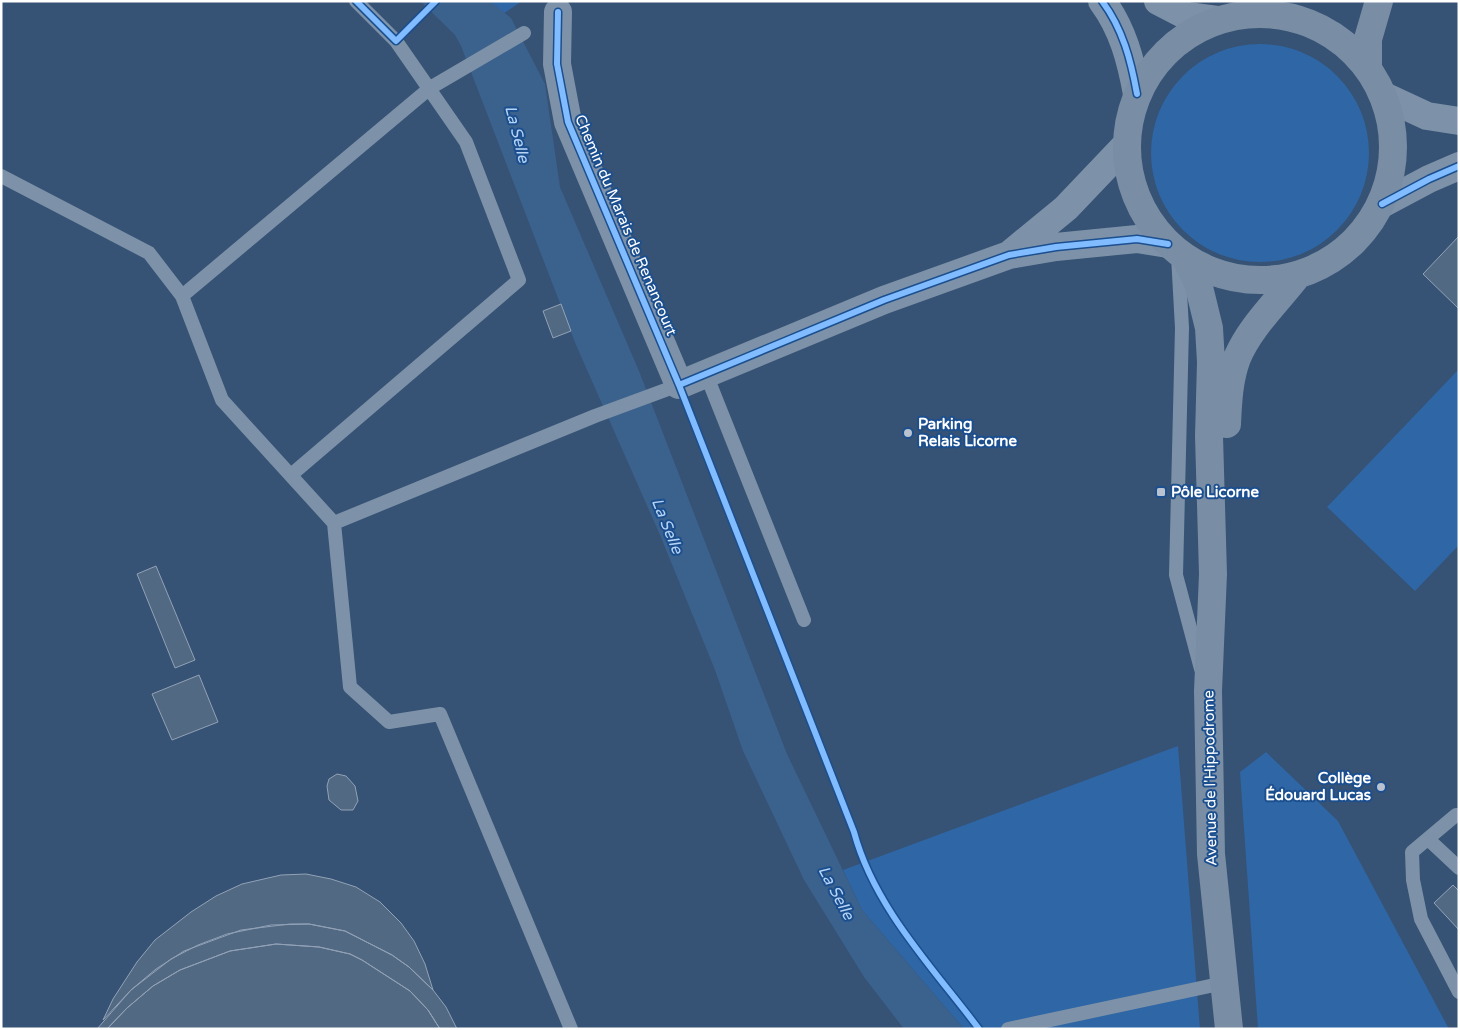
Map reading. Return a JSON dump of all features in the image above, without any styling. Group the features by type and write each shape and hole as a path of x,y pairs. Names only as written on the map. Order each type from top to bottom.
{"main road":[{"path":"1268,14 1296,1"},
{"path":"1368,68 1368,39 1379,1"},
{"path":"1242,14 1268,14 1306,22 1315,26 1340,40 1368,68 1384,96 1393,132 1392,168 1382,204 1367,228 1347,249 1324,265 1298,276 1269,281 1240,280 1212,272 1177,252 1150,223 1137,199 1129,173 1126,146 1131,111 1137,94 1151,70 1169,49 1192,32 1217,20 1242,14"},
{"name":"Avenue de l'Hippodrome","path":"1177,252 1198,283 1208,328 1211,362 1209,436 1213,526 1208,691 1211,854 1229,1029"},
{"name":"Avenue de l'Hippodrome","path":"1213,526 1226,439 1229,387 1237,358 1256,327 1298,276"}],"street":[{"path":"1102,1 1114,18 1132,62 1137,94"},
{"path":"1158,1 1187,16 1217,20"},
{"name":"Chemin du Marais de Renancourt","path":"558,12 557,64 568,122 668,389"},
{"path":"1384,96 1427,116 1459,121"},
{"path":"1009,255 1066,208 1126,146"},
{"path":"1382,204 1429,178 1459,166"},
{"path":"668,389 884,300 1009,255 1056,247 1137,239 1177,252"}],"lane":[{"path":"291,475 519,280 466,142 396,41 356,1"},
{"path":"182,296 430,88 455,76 524,33"},
{"path":"1,176 149,253 182,296 222,400 334,523 350,686 389,722 440,714 570,1029"},
{"path":"1177,252 1182,328 1176,575 1208,691"},
{"path":"706,374 804,620"},
{"path":"334,523 596,416 668,389"},
{"path":"1456,815 1412,852 1413,880 1421,919 1459,992"},
{"path":"1428,839 1459,868"},
{"path":"1008,1029 1224,983"}],"shaded area":[{"path":"486,1 522,1 500,16"},
{"path":"1260,44 1281,46 1302,52 1321,62 1337,76 1351,92 1361,111 1367,132 1369,153 1367,174 1361,195 1351,214 1337,230 1321,244 1302,254 1281,260 1260,262 1239,260 1218,254 1199,244 1183,230 1169,214 1159,195 1153,174 1151,153 1153,132 1159,111 1169,92 1183,76 1199,62 1218,52 1239,46"},
{"path":"1459,369 1459,545 1415,591 1327,507"},
{"path":"1178,746 1200,1029 964,1029 862,910 843,870"},
{"path":"1266,752 1338,821 1449,1029 1258,1029 1240,772"}],"water":[{"name":"La Selle","path":"420,1 490,1 511,18 545,84 560,187 639,371 787,754 862,910 964,1029 904,1029 864,977 804,880 743,751 715,670 660,535 576,345 461,46 455,35"}],"building":[{"path":"1459,236 1459,309 1423,274"},
{"path":"561,304 571,331 553,338 543,311"},
{"path":"156,566 195,660 175,668 137,574"},
{"path":"199,675 218,722 172,740 152,694"},
{"path":"337,774 346,776 355,786 358,801 353,810 341,810 329,800 327,786 329,779"},
{"path":"306,874 356,887 380,902 401,923 414,941 425,964 433,990 409,967 392,955 345,931 309,924 271,925 227,934 198,945 171,959 131,990 103,1020 113,999 137,962 155,940 191,912 216,896 242,884 281,875"},
{"path":"1453,885 1459,891 1459,930 1434,903"},
{"path":"290,924 309,924 345,931 392,955 409,967 433,990 446,1007 457,1029 440,1029 428,1010 410,991 350,954 319,947 276,944 230,951 180,970 153,986 127,1008 107,1029 97,1029 131,990 156,969 184,951 241,930"},
{"path":"276,944 319,947 350,954 362,960 410,991 428,1010 440,1029 107,1029 127,1008 153,986 180,970 230,951"}],"cycle path":[{"path":"356,1 396,41 436,1"},
{"path":"1102,1 1121,34 1132,69 1137,94"},
{"path":"558,12 557,64 568,122 679,385 863,859 890,911 907,936 979,1029"},
{"path":"1382,204 1429,179 1459,166"},
{"path":"679,385 884,300 1009,255 1056,247 1137,239 1168,244"}],"place":[{"name":"Parking Relais Licorne","path":"908,433"},
{"name":"Pôle Licorne","path":"1161,492"},
{"name":"Collège Édouard Lucas","path":"1381,787"}]}
